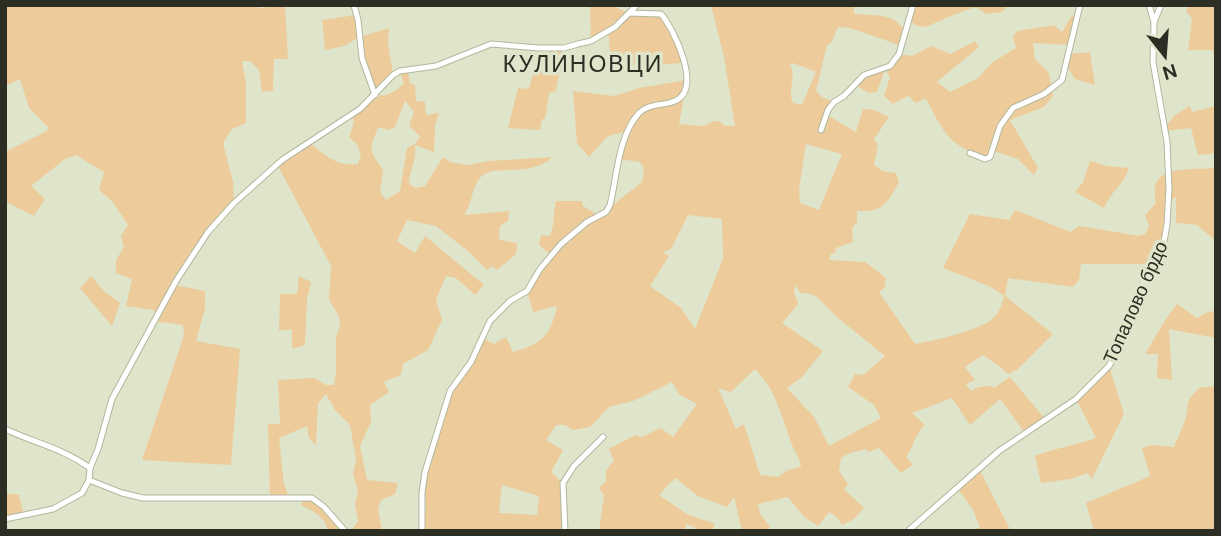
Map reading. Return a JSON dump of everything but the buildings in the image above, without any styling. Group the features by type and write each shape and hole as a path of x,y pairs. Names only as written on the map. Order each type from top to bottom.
{"street":[{"path":"354,5 362,58 375,95"},
{"path":"5,519 53,509 82,493 89,480 90,468 112,399 176,281 208,232 234,203 282,160 360,109 400,71 436,66 491,44 564,48 591,41 615,27 637,5"},
{"path":"821,131 828,110 834,102 844,96 864,75 878,72 894,61 899,54 914,5"},
{"path":"970,153 985,159 990,157 1000,126 1013,108 1044,94 1062,80 1080,5"},
{"path":"1150,7 1160,8"},
{"name":"Топалово брдо","path":"908,531 999,451 1076,399 1099,377 1114,357 1138,293 1164,242 1167,223 1167,142 1153,62 1154,22 1150,7"},
{"name":"Топалово брдо","path":"1154,22 1160,8"},
{"path":"422,531 422,493 429,454 450,391 471,362 484,331 510,301 527,290 561,244 587,222 606,212 622,149 639,113 647,107 674,101 682,96 686,87 683,58 676,35 667,21 661,14 629,13"},
{"path":"5,429 49,444 90,468"},
{"path":"565,531 564,483 574,466 603,438"},
{"path":"89,480 143,498 312,498 324,507 345,531"}],"shaded area":[{"path":"5,5 250,5 261,8 285,5 288,59 274,59 273,91 262,92 259,70 250,61 242,61 246,84 246,123 232,129 223,143 233,182 234,203 208,232 174,285 205,291 205,308 196,341 240,349 231,465 142,460 184,335 183,325 154,321 158,314 153,310 126,306 132,279 116,273 116,260 124,247 121,236 128,225 112,201 99,190 104,172 76,155 65,159 31,186 45,199 34,216 5,201 5,152 47,131 48,127 29,108 20,79 5,86"},
{"path":"590,5 610,5 629,13 661,14 667,21 684,63 647,68 611,61 608,31 591,41"},
{"path":"711,5 854,5 854,14 889,18 905,31 902,46 850,28 838,27 831,43 827,45 816,91 834,102 827,115 856,132 863,109 874,110 889,117 874,139 878,145 874,165 882,171 896,173 899,182 884,205 874,210 857,211 857,222 852,228 853,242 836,248 829,260 865,262 886,278 885,287 879,292 915,344 976,328 994,318 1001,306 1004,296 991,287 943,268 970,214 1009,220 1015,210 1071,232 1079,226 1139,236 1145,234 1149,226 1145,215 1156,203 1155,188 1158,179 1172,172 1216,168 1216,241 1197,225 1176,223 1176,197 1168,202 1164,242 1151,264 1081,264 1079,280 1073,287 1008,278 1005,296 1053,334 1018,369 1008,374 983,355 965,367 975,380 966,384 971,391 979,387 994,388 1010,377 1046,420 1025,433 1000,399 970,425 952,398 912,413 925,425 906,457 913,465 901,473 879,448 850,453 841,458 839,471 848,484 844,489 864,508 854,519 842,525 837,517 829,512 818,526 804,517 788,497 758,504 760,514 770,527 766,531 742,531 734,497 727,507 698,496 675,478 659,495 687,514 715,524 712,531 697,531 686,524 685,531 599,531 604,496 599,488 606,481 606,471 614,460 609,449 635,435 641,437 661,428 673,437 697,404 679,394 672,382 633,401 609,407 590,427 573,430 565,425 556,425 546,440 563,450 551,472 563,483 565,531 422,531 420,516 426,512 425,472 450,391 471,362 482,338 494,344 506,337 513,352 538,342 552,324 557,306 533,312 527,291 540,269 552,256 539,245 541,235 550,236 556,201 582,201 583,206 599,216 642,182 644,168 640,162 619,159 629,131 608,136 589,157 577,143 573,91 614,96 639,88 687,80 679,124 703,126 719,121 725,126 735,126 724,57","holes":["790,64 816,72 802,105 793,103 791,98 793,74","806,144 842,154 819,210 800,203 799,189","688,215 722,219 723,259 695,329 681,308 650,286 669,256 663,252 671,249","796,285 800,293 812,294 818,298 885,356 863,375 855,374 848,387 874,405 881,418 829,446 814,417 787,388 802,377 823,351 782,323 798,304 794,291","755,369 773,394 801,467 788,470 778,477 760,475 744,424 736,429 718,388 731,392","502,485 539,496 537,515 499,513"]},
{"path":"913,5 1008,5 1002,12 986,14 976,7 922,27 908,19"},
{"path":"1189,5 1216,5 1216,68 1213,50 1188,50 1192,19 1186,11"},
{"path":"1080,14 1070,45 1033,43 1035,59 1049,73 1053,96 1044,107 1010,120 1038,168 1034,175 1018,159 994,151 990,157 976,154 957,144 943,130 926,98 916,103 908,96 893,104 884,96 890,77 885,69 877,92 869,93 854,84 857,80 890,66 899,54 912,56 931,46 951,54 975,41 979,47 937,82 950,92 978,78 993,62 1016,48 1013,37 1017,31 1054,25 1062,32 1071,17"},
{"path":"357,15 360,37 389,28 388,43 393,75 375,95 388,94 398,89 404,83 400,71 407,69 410,83 415,85 416,101 425,102 426,115 439,113 435,125 434,152 415,145 409,184 416,188 425,186 443,157 450,162 468,165 553,157 534,167 489,172 476,184 464,215 509,211 508,221 500,226 499,240 517,243 516,254 497,270 492,266 487,270 436,226 407,220 397,241 415,253 425,236 484,285 475,295 456,278 446,276 436,300 442,320 428,350 403,364 401,375 384,382 389,392 370,405 371,422 360,446 367,480 398,483 395,494 381,500 378,509 382,531 351,531 358,521 355,505 358,491 353,474 356,460 350,425 335,410 326,394 318,403 316,445 309,438 307,426 279,438 284,484 289,498 270,499 268,424 280,424 278,380 314,378 326,385 334,385 336,339 340,324 339,316 329,300 331,266 277,164 309,142 338,162 358,164 361,155 357,144 349,137 354,123 352,115 375,94 359,37 344,46 325,50 322,20","holes":["405,101 414,112 409,126 420,136 415,144 407,148 400,191 386,200 380,192 383,170 372,153 373,141 378,127 388,130 395,127"]},
{"path":"539,48 564,48 556,91 549,93 545,119 542,119 540,130 508,128 518,88 529,89"},
{"path":"1090,52 1095,85 1075,79 1066,65 1069,54"},
{"path":"1190,106 1192,112 1216,106 1216,153 1198,155 1191,128 1165,131 1165,127 1175,115"},
{"path":"1090,161 1129,168 1104,208 1075,192 1083,182"},
{"path":"91,276 105,292 120,303 112,326 80,288"},
{"path":"299,276 311,282 307,299 305,345 292,349 292,329 279,331 280,294 297,294"},
{"path":"1177,304 1197,318 1210,311 1216,313 1216,338 1169,329 1172,380 1157,378 1158,354 1145,354"},
{"path":"1109,366 1124,414 1092,479 1088,473 1071,479 1041,483 1035,456 1096,438 1076,399"},
{"path":"1216,386 1216,531 1094,531 1086,503 1150,476 1142,448 1152,445 1174,447 1185,421 1189,399 1199,388"},
{"path":"979,469 1011,531 971,531 980,527 973,510 958,489"},
{"path":"5,493 19,495 24,516 5,519"},
{"path":"306,497 312,498 345,531 328,531 321,518 301,505"}],"district":[{"name":"КУЛИНОВЦИ","path":"583,64"}]}
